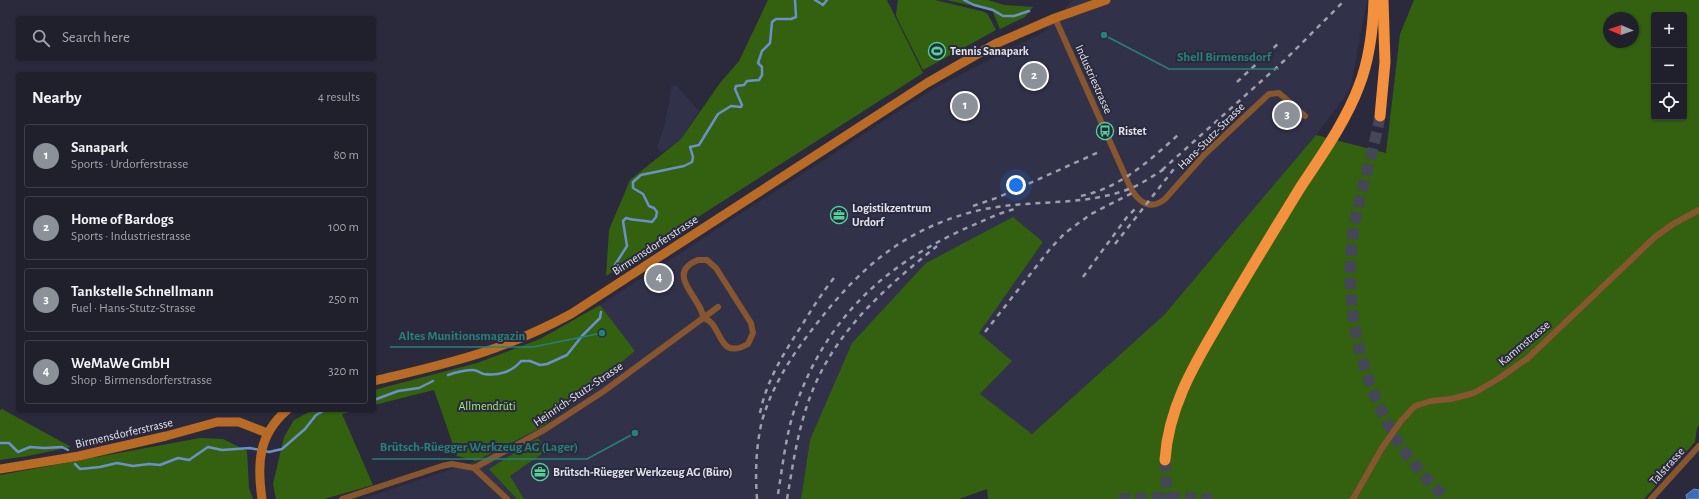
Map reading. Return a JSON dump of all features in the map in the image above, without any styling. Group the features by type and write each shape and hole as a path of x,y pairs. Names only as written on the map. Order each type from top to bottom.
{"highway":[{"path":"1165,460 1172,418 1179,397 1192,370 1256,258 1329,143 1352,103 1362,78 1370,45 1374,0"},
{"path":"1380,116 1385,62 1383,0"}],"main road":[{"name":"Birmensdorferstrasse","path":"376,380 485,352 522,338 571,314 927,83 996,44 1055,18 1106,0"},
{"path":"262,499 259,480 260,458 265,437 285,412"},
{"name":"Birmensdorferstrasse","path":"0,469 79,456 166,436 217,422 239,422 265,437"}],"street":[{"name":"Industriestrasse","path":"1055,18 1133,192"},
{"name":"Hans-Stutz-Strasse","path":"1133,192 1146,204 1152,206 1165,200 1204,155 1272,92 1279,93 1304,116"},
{"name":"Kammstrasse","path":"1353,499 1382,448 1401,421 1415,406 1431,401 1451,399 1474,393 1498,379 1528,358 1655,237 1673,224 1699,210"},
{"path":"698,260 707,260 716,268 751,323 753,333 748,344 738,349 726,346 710,321 703,318 702,311 684,281 684,274 693,262 698,260"},
{"name":"Heinrich-Stutz-Strasse","path":"474,468 544,430 582,406 718,306"},
{"name":"Talstrasse","path":"1651,499 1699,446"},
{"path":"342,499 452,464 474,468 507,499"}],"shaded area":[{"path":"1073,0 1367,0 1350,90 1316,135 1164,315 1032,434 979,394 978,333 1043,243 810,440 801,499 362,499 476,461 542,427 635,351 600,305 936,87 1042,33"},
{"path":"676,85 699,111 681,139 661,153 657,147 664,127 671,87"}],"green space":[{"path":"768,0 887,0 923,73 606,276 609,230 630,180 681,139 720,83 739,61"},
{"name":"Tennis Sanapark","path":"898,0 935,0 985,12 996,30 923,70 897,18 896,14"},
{"path":"946,0 988,0 1004,5 1033,7 1025,17 1000,29 992,10"},
{"path":"1414,0 1699,0 1699,425 1697,428 1695,442 1644,499 988,499 987,489 959,499 801,499 810,440 852,343 926,263 1013,217 1043,242 979,333 1012,361 980,394 1032,434 1164,315 1316,135 1386,153 1400,34"},
{"name":"Allmendrüti","path":"600,305 635,351 542,427 476,461 457,456 434,390 376,404 376,389 477,363 540,339"},
{"path":"2,409 71,447 0,460 0,410"},
{"path":"309,412 349,412 342,414 373,485 324,499 276,499 273,484 284,437 294,420"},
{"path":"200,438 223,439 247,451 249,488 253,499 0,499 0,475"},
{"path":"538,438 547,450 510,476 524,499 517,499 489,469"}],"water":[{"path":"1694,489 1699,490 1699,499 1687,499 1686,495"}],"waterway":[{"path":"613,268 627,246 623,221 626,218 652,222 656,217 657,212 654,208 649,206 643,194 633,188 633,182 641,175 684,166 692,162 693,157 690,147 699,145 718,114 731,106 741,107 742,105 735,89 736,86 744,85 747,81 759,80 762,75 762,67 758,63 762,51 770,43 772,22 776,19 791,19 796,17 795,0"},
{"path":"815,0 823,5 827,0"},
{"path":"964,0 974,5 993,10 1003,16 1014,16 1029,11"},
{"path":"448,375 467,370 476,370 484,374 499,374 513,368 521,361 530,361 540,365 547,364 567,355 582,336 600,318 601,312"},
{"path":"376,399 398,391 419,388 433,381"},
{"path":"75,464 80,469 100,467 117,463 133,466 149,464 160,465 178,458 189,460 208,447 222,450 250,448 269,452 282,449 305,429 316,415 321,412"},
{"path":"0,443 9,443 18,452 30,447 62,447 68,450"}],"tunnel":[{"path":"1380,116 1356,216 1352,244 1350,272 1351,299 1355,326 1369,380 1391,430 1409,458 1446,499"},
{"path":"1165,460 1166,482 1169,499"},
{"path":"1119,499 1170,497 1213,499"}],"railway":[{"path":"1162,170 1286,59 1345,0"},
{"path":"1237,82 1280,42"},
{"path":"1081,196 1109,187 1121,180 1145,164 1178,135"},
{"path":"973,206 999,197 1099,152"},
{"path":"1115,244 1181,160"},
{"path":"757,499 756,460 758,440 766,408 777,383 798,349 831,306 847,288 883,255 902,242 924,230 947,220 972,212 1011,205 1091,199 1110,195 1134,187 1166,168"},
{"path":"985,332 1050,249 1065,233 1091,214 1134,192"},
{"path":"1083,277 1127,217 1137,207"},
{"path":"778,494 787,438 796,405 808,375 823,347 841,322 860,300 882,279 907,261 962,230 1018,208"},
{"path":"787,499 794,456 805,412 827,361 841,339 876,300 895,281 937,246"},
{"path":"760,413 767,389 783,356 814,305 837,274"}],"place":[{"name":"Shell Birmensdorf","path":"1104,35"},
{"name":"Tennis Sanapark","path":"937,51"},
{"name":"Home of Bardogs","path":"1034,76"},
{"name":"Sanapark","path":"965,106"},
{"name":"Tankstelle Schnellmann","path":"1287,115"},
{"name":"Ristet","path":"1105,131"},
{"name":"Logistikzentrum Urdorf","path":"839,215"},
{"name":"WeMaWe GmbH","path":"659,278"},
{"name":"Altes Munitionsmagazin","path":"602,333"},
{"name":"Brütsch-Rüegger Werkzeug AG (Lager)","path":"635,433"},
{"name":"Brütsch-Rüegger Werkzeug AG (Büro)","path":"540,472"}]}
